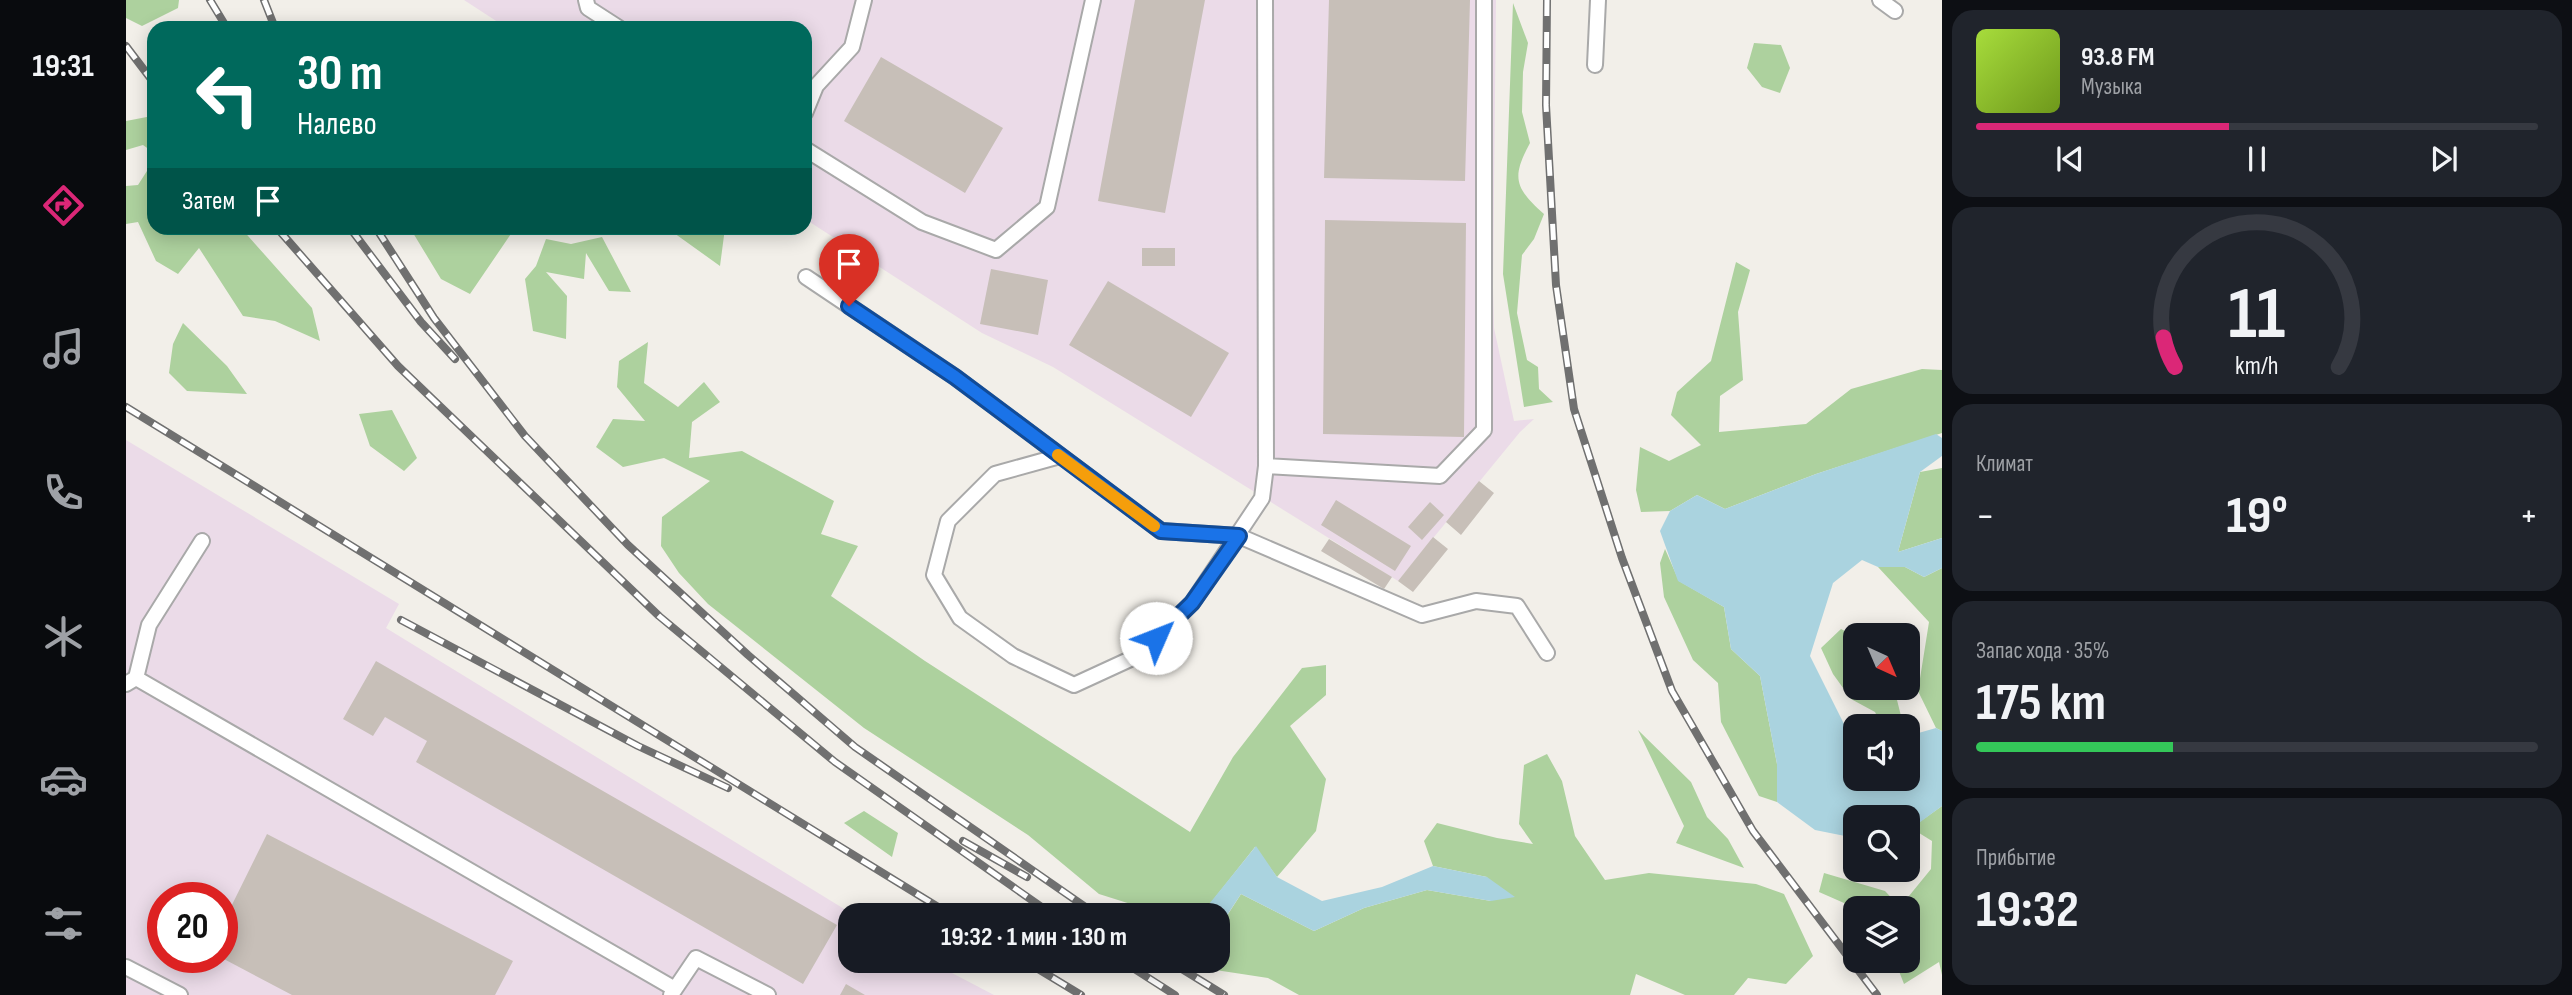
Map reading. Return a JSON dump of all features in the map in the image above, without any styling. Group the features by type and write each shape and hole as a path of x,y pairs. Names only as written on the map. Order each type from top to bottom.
{"lane":[{"path":"586,0 587,8 608,21"},
{"path":"812,96 816,86 852,47 864,0"},
{"path":"812,153 922,222 996,250 1047,207 1093,0"},
{"path":"1059,456 995,474 948,521 934,575 960,618 1013,656 1074,685 1138,656 1192,603 1262,498 1266,466 1265,0"},
{"path":"1266,466 1440,475 1484,430 1484,0"},
{"path":"1595,65 1598,0"},
{"path":"1880,0 1895,11"},
{"path":"806,277 955,377 1161,531 1239,536 1422,615 1476,601 1517,606 1547,653"},
{"path":"202,541 149,625 131,681 673,992 696,958 768,995"},
{"path":"126,967 180,995"}],"shaded area":[{"path":"464,0 1496,0 1494,328 1514,421 1534,419 1520,432 1398,581 1053,367 982,333 812,224 812,21 496,21"},
{"path":"126,440 399,604 386,628 838,905 838,973 952,973 994,995 126,995"}],"green space":[{"path":"126,0 179,0 178,8 147,21 142,26 126,18"},
{"path":"1513,3 1528,43 1523,72 1522,112 1530,143 1520,165 1519,182 1527,197 1544,214 1534,239 1522,255 1517,313 1527,360 1538,367 1539,389 1553,402 1524,407 1503,274"},
{"path":"1754,43 1781,45 1790,68 1780,93 1762,87 1747,68"},
{"path":"147,117 147,148 143,145 126,150 126,121"},
{"path":"147,171 147,235 247,235 312,308 320,341 275,321 243,316 199,248 178,274 156,261 138,222 126,224 126,186 138,185"},
{"path":"414,235 510,235 470,294 441,279"},
{"path":"677,235 724,235 720,266"},
{"path":"602,237 631,292 609,291 586,253 584,279 546,272 567,296 566,339 533,331 525,279 536,266 546,239 571,244"},
{"path":"1736,262 1750,270 1738,312 1743,380 1720,396 1719,432 1806,424 1851,389 1922,369 1942,370 1942,433 1816,474 1725,509 1697,495 1670,511 1641,512 1636,490 1640,447 1669,461 1701,445 1671,415 1677,392 1711,361"},
{"path":"183,323 227,366 247,394 187,391 169,373 173,344"},
{"path":"648,342 644,383 678,407 704,382 720,402 692,422 689,458 742,451 834,501 821,534 858,546 831,596 925,661 1190,832 1233,757 1302,668 1326,665 1326,695 1290,726 1326,779 1316,831 1277,877 1255,847 1211,903 1128,903 1099,894 1028,835 864,728 708,604 679,573 661,546 662,517 710,481 664,458 623,467 596,447 613,419 645,421 617,387 619,361"},
{"path":"392,410 417,458 404,471 370,446 359,414"},
{"path":"1942,468 1942,538 1898,552 1920,472"},
{"path":"1665,549 1679,581 1724,607 1731,649 1760,676 1777,764 1777,802 1759,796 1721,722 1718,683 1693,660 1664,597 1660,563"},
{"path":"1878,567 1905,567 1924,577 1942,568 1942,731 1936,728 1920,695 1929,622"},
{"path":"1843,630 1843,688 1833,674 1821,648"},
{"path":"1853,700 1897,700 1900,714 1876,714"},
{"path":"1638,730 1691,782 1707,817 1728,839 1744,868 1676,843 1684,826"},
{"path":"1547,754 1562,781 1575,836 1605,880 1649,873 1756,884 1784,894 1813,956 1786,984 1748,978 1734,995 1685,995 1636,974 1630,995 1299,995 1268,978 1230,972 1230,911 1241,894 1314,931 1364,908 1427,890 1491,901 1487,877 1433,866 1424,841 1437,823 1533,844 1519,824 1524,765"},
{"path":"1942,806 1942,975 1939,962 1904,984 1900,973 1920,973 1920,896 1909,896 1931,869 1932,841 1920,834 1920,822"},
{"path":"864,811 898,833 892,857 844,823"},
{"path":"1824,873 1843,879 1843,882 1854,882 1885,891 1890,896 1843,896 1843,903 1819,892"}],"water":[{"path":"1936,434 1942,438 1942,456 1920,472 1898,552 1942,538 1942,568 1924,577 1905,567 1878,567 1862,560 1833,583 1810,656 1843,722 1843,791 1920,791 1920,733 1936,728 1942,731 1942,806 1920,822 1920,805 1843,805 1843,836 1815,830 1777,802 1777,764 1760,676 1731,649 1724,607 1678,581 1660,531 1670,511 1697,495 1725,509 1816,474"},
{"path":"1256,846 1277,877 1322,901 1382,887 1433,866 1487,877 1515,897 1491,901 1427,890 1364,908 1314,931 1241,894 1230,911 1230,903 1210,903"}],"building":[{"path":"1135,0 1205,0 1165,213 1098,201"},
{"path":"1329,0 1470,0 1465,181 1324,178"},
{"path":"881,57 1003,128 965,193 844,121"},
{"path":"1325,220 1466,223 1464,437 1323,434"},
{"path":"1142,248 1175,248 1175,266 1142,266"},
{"path":"991,269 1048,280 1038,335 980,324"},
{"path":"1108,281 1229,353 1191,417 1069,345"},
{"path":"1479,481 1494,493 1461,535 1446,522"},
{"path":"1336,500 1411,546 1395,571 1321,525"},
{"path":"1430,502 1444,515 1422,540 1408,527"},
{"path":"1433,537 1448,549 1413,592 1398,581"},
{"path":"1329,539 1392,577 1384,589 1321,551"},
{"path":"376,661 837,925 803,984 416,762 427,741 385,717 373,736 343,719"},
{"path":"267,834 513,961 495,995 292,995 238,966 238,893"},
{"path":"846,984 865,995 840,995"}],"railway":[{"path":"210,0 223,21"},
{"path":"264,0 272,21"},
{"path":"1547,0 1546,105 1556,285 1574,409 1622,558 1672,691 1753,831 1877,995"},
{"path":"126,46 147,74"},
{"path":"283,235 398,366 659,616 835,762 1036,903"},
{"path":"355,235 421,322 455,359"},
{"path":"381,235 434,318 525,436 628,545 748,655 855,747 1080,903"},
{"path":"126,407 932,903"},
{"path":"401,620 638,746 728,788"},
{"path":"963,841 1027,877"},
{"path":"1045,973 1081,995"},
{"path":"1141,973 1175,995"},
{"path":"1188,973 1224,995"}],"slow traffic":[{"path":"1058,455 1154,526"}],"route":[{"path":"849,306 955,377 1161,531 1239,536 1192,603 1156,638"}]}
